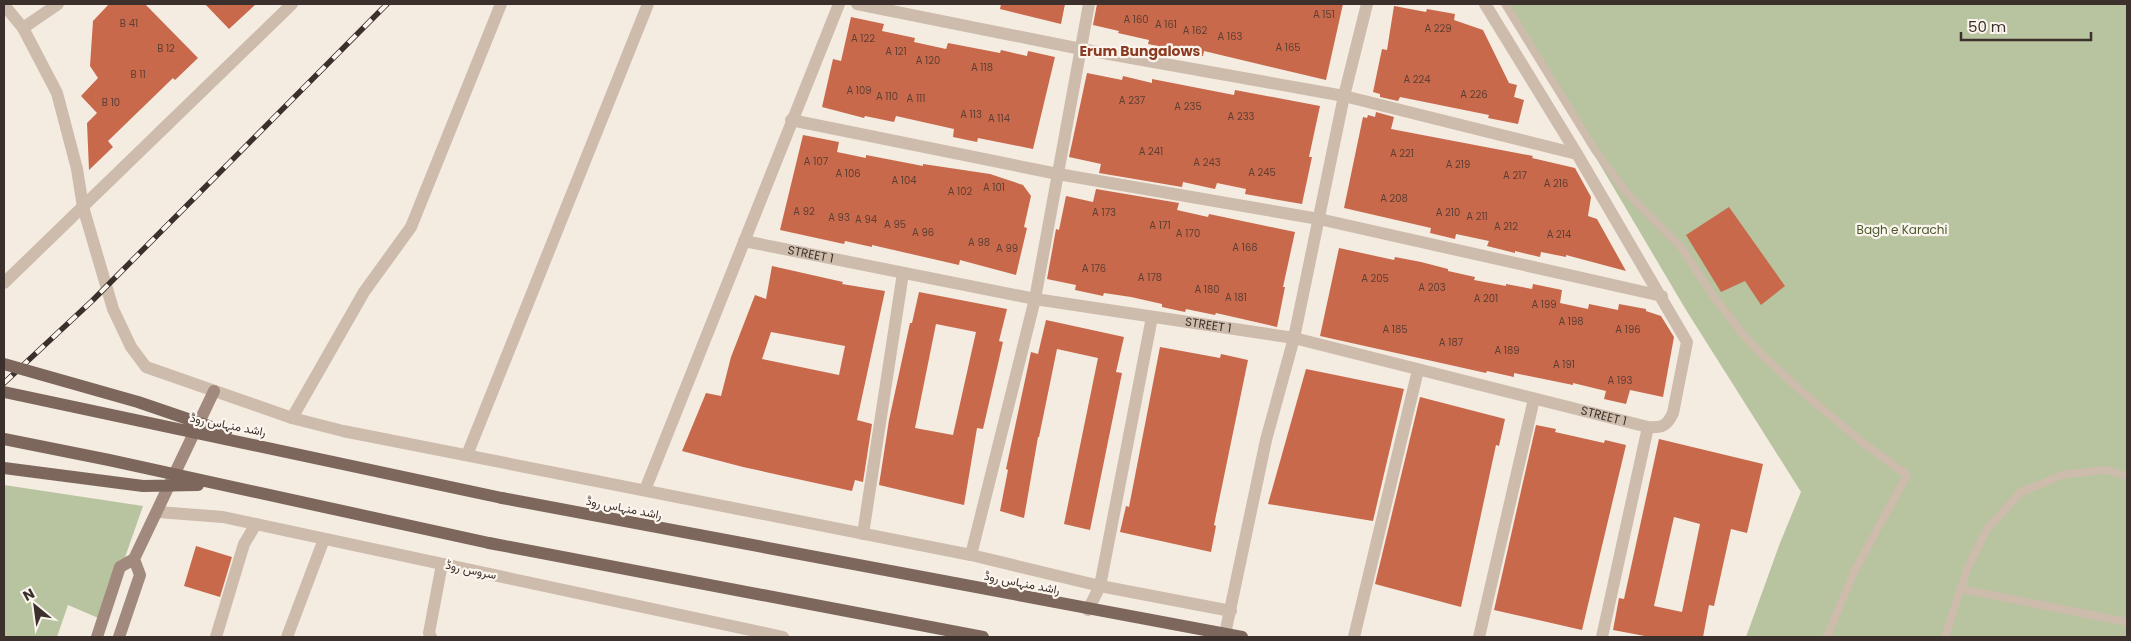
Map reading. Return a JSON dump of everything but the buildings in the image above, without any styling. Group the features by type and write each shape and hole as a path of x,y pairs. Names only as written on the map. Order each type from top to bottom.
{"main road":[{"path":"4,364 138,402 268,447"},
{"name":"راشد منہاس روڈ","path":"4,392 502,498 1088,610 1242,637"},
{"path":"4,439 489,543 983,637"},
{"path":"4,468 143,486 218,485"}],"street":[{"path":"23,28 58,4"},
{"path":"4,283 292,4"},
{"path":"292,418 364,292 411,227 501,4"},
{"path":"468,455 648,4"},
{"path":"644,490 839,4"},
{"path":"857,4 1081,49 1344,96 1577,154"},
{"path":"971,555 1035,299 1089,4"},
{"path":"1225,634 1266,440 1294,338 1344,96 1367,4"},
{"path":"1473,4 1486,6 1662,296"},
{"path":"4,5 23,28 57,93 77,169 83,207 113,309 122,330 138,358 146,367 292,418 343,431 971,555 1100,586 1231,611"},
{"path":"791,120 1058,174 1319,219 1662,296"},
{"name":"STREET 1","path":"744,241 1035,299 1294,338 1648,427 1660,428 1669,423 1674,414 1687,342 1662,296"},
{"path":"863,534 903,273"},
{"path":"1088,610 1100,586 1152,317"},
{"path":"1354,637 1418,370"},
{"path":"97,637 120,567 134,559 214,391"},
{"path":"1479,637 1534,398"},
{"path":"1602,637 1648,427"},
{"name":"سروس روڈ","path":"158,512 223,517 783,637"},
{"path":"216,637 244,544 256,524"},
{"path":"287,637 324,539"},
{"path":"119,637 140,575 134,559"},
{"path":"431,637 429,633 442,564"}],"lane":[{"path":"1505,4 1595,150 1625,191 1681,247 1741,332 1762,355 1800,390 1862,442 1907,475 1854,572 1827,637"},
{"path":"1945,637 1967,569 1987,529 2021,492 2066,474 2106,470 2127,476"},
{"path":"1961,589 2127,622"}],"green space":[{"name":"Bagh e Karachi","path":"1505,4 2127,4 2127,637 1746,637 1780,543 1801,492 1686,310"},
{"path":"4,485 143,506 103,620 68,605 57,637 4,637"}],"railway":[{"path":"4,383 92,301 387,4"}],"district":[{"name":"Erum Bungalows","path":"1140,51"}]}
